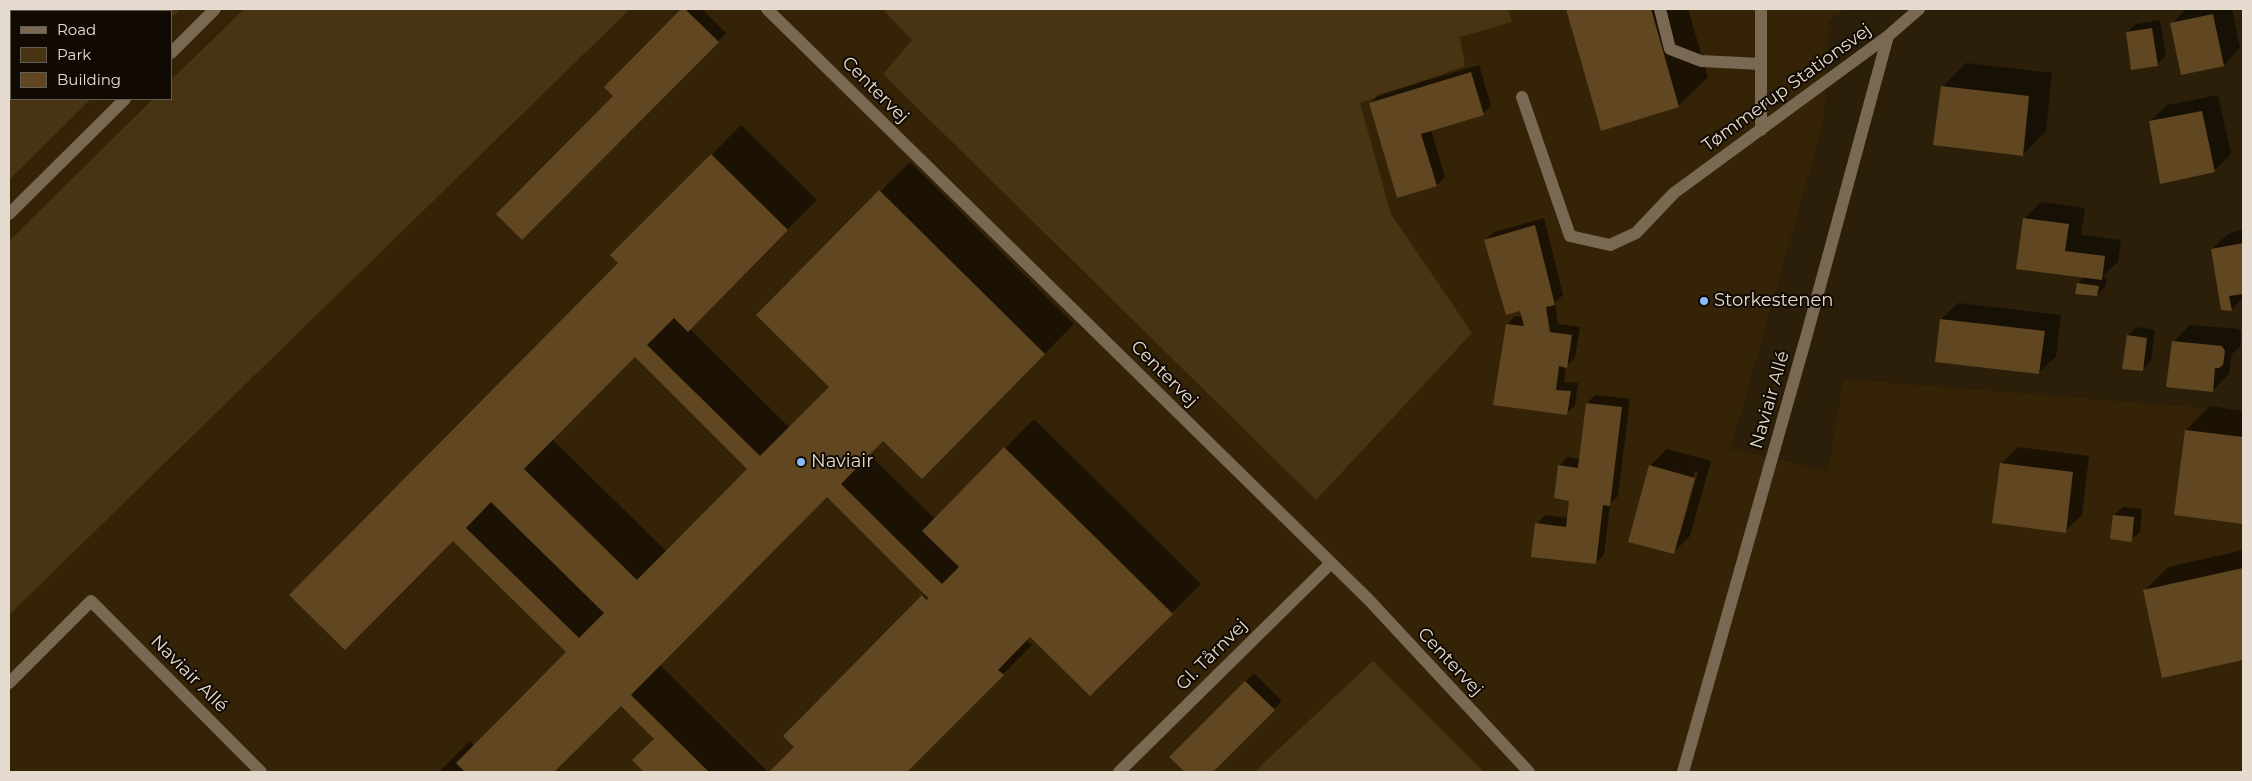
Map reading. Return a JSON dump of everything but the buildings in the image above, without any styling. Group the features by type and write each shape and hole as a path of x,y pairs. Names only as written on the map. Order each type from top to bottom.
{"street":[{"path":"172,52 215,9"},
{"name":"Centervej","path":"767,9 1369,600 1529,772"},
{"path":"1660,9 1670,50 1701,61 1760,64"},
{"path":"1760,9 1760,130"},
{"name":"Tømmerup Stationsvej","path":"1522,97 1570,236 1610,245 1636,234 1674,193 1888,36 1919,9"},
{"name":"Naviair Allé","path":"1683,772 1807,334 1888,36"},
{"path":"9,214 124,100"},
{"name":"Gl. Tårnvej","path":"1119,772 1331,563"},
{"name":"Naviair Allé","path":"9,682 91,601 261,772"}],"shaded area":[{"path":"9,9 1845,9 1829,21 1824,120 1731,449 1828,471 1843,379 2243,411 2243,772 9,772"}],"green space":[{"path":"9,9 181,9 172,17 172,10 10,10 10,100 90,100 9,180"},
{"path":"244,9 630,9 9,615 9,241 152,100 172,100 172,79"},
{"path":"882,9 1508,9 1512,22 1460,37 1465,66 1360,103 1391,214 1472,333 1316,500 883,74 912,40"},
{"path":"1373,661 1484,772 1254,772"}],"place":[{"name":"Storkestenen","path":"1704,301"},
{"name":"Naviair","path":"801,462"}]}
